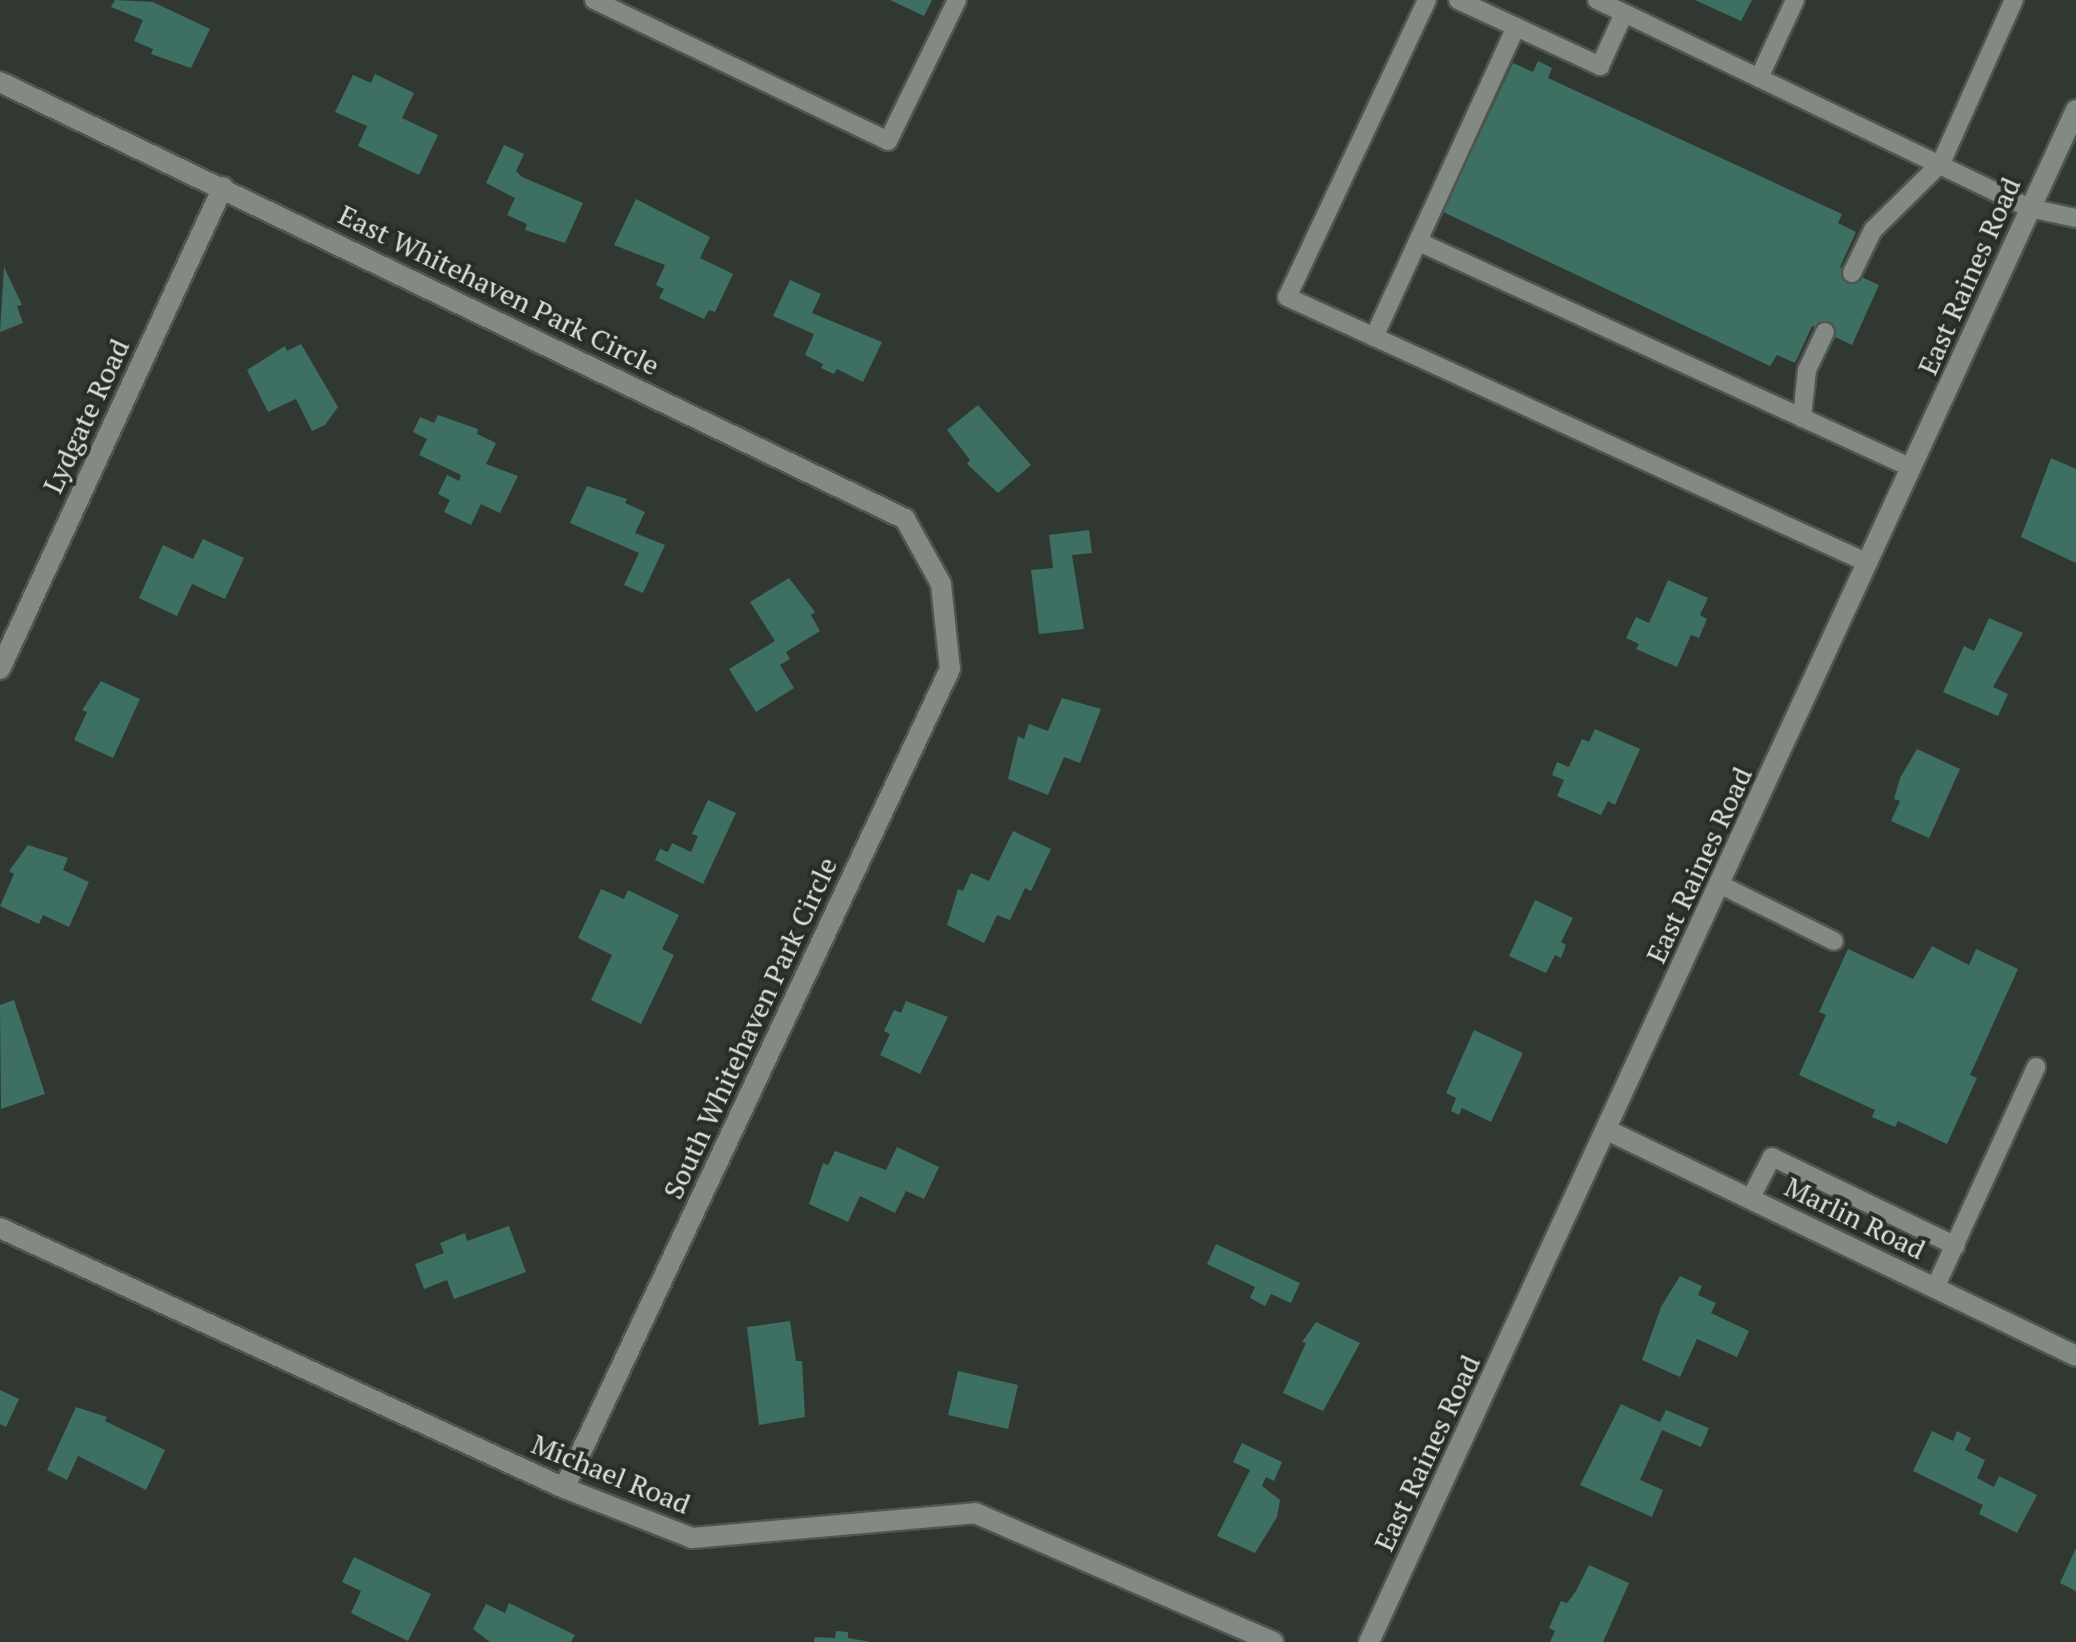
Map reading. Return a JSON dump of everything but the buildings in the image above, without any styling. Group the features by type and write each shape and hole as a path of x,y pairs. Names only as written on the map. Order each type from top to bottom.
{"street":[{"name":"East Whitehaven Park Circle","path":"0,82 223,187 905,519 941,584"},
{"name":"East Raines Road","path":"1369,1642 1609,1131 2030,208 2070,140 2076,110"},
{"name":"Lydgate Road","path":"0,669 223,187"},
{"name":"South Whitehaven Park Circle","path":"564,1488 950,669 941,584"},
{"name":"Marlin Road","path":"1609,1131 2076,1356"},
{"name":"Michael Road","path":"0,1228 564,1488 692,1538 975,1513 1273,1642"}],"lane":[{"path":"594,0 888,141 957,0"},
{"path":"1427,0 1287,297 1868,563"},
{"path":"1458,0 1600,66 1624,13"},
{"path":"1597,0 2030,208 2076,218"},
{"path":"1759,78 1795,0"},
{"path":"1852,273 1873,230 1941,163 2014,0"},
{"path":"1374,337 1521,30"},
{"path":"1419,242 1912,468"},
{"path":"1802,418 1807,370 1825,332"},
{"path":"1721,885 1834,941"},
{"path":"1935,1288 2036,1067"},
{"path":"1750,1199 1772,1157 1956,1246"}]}
